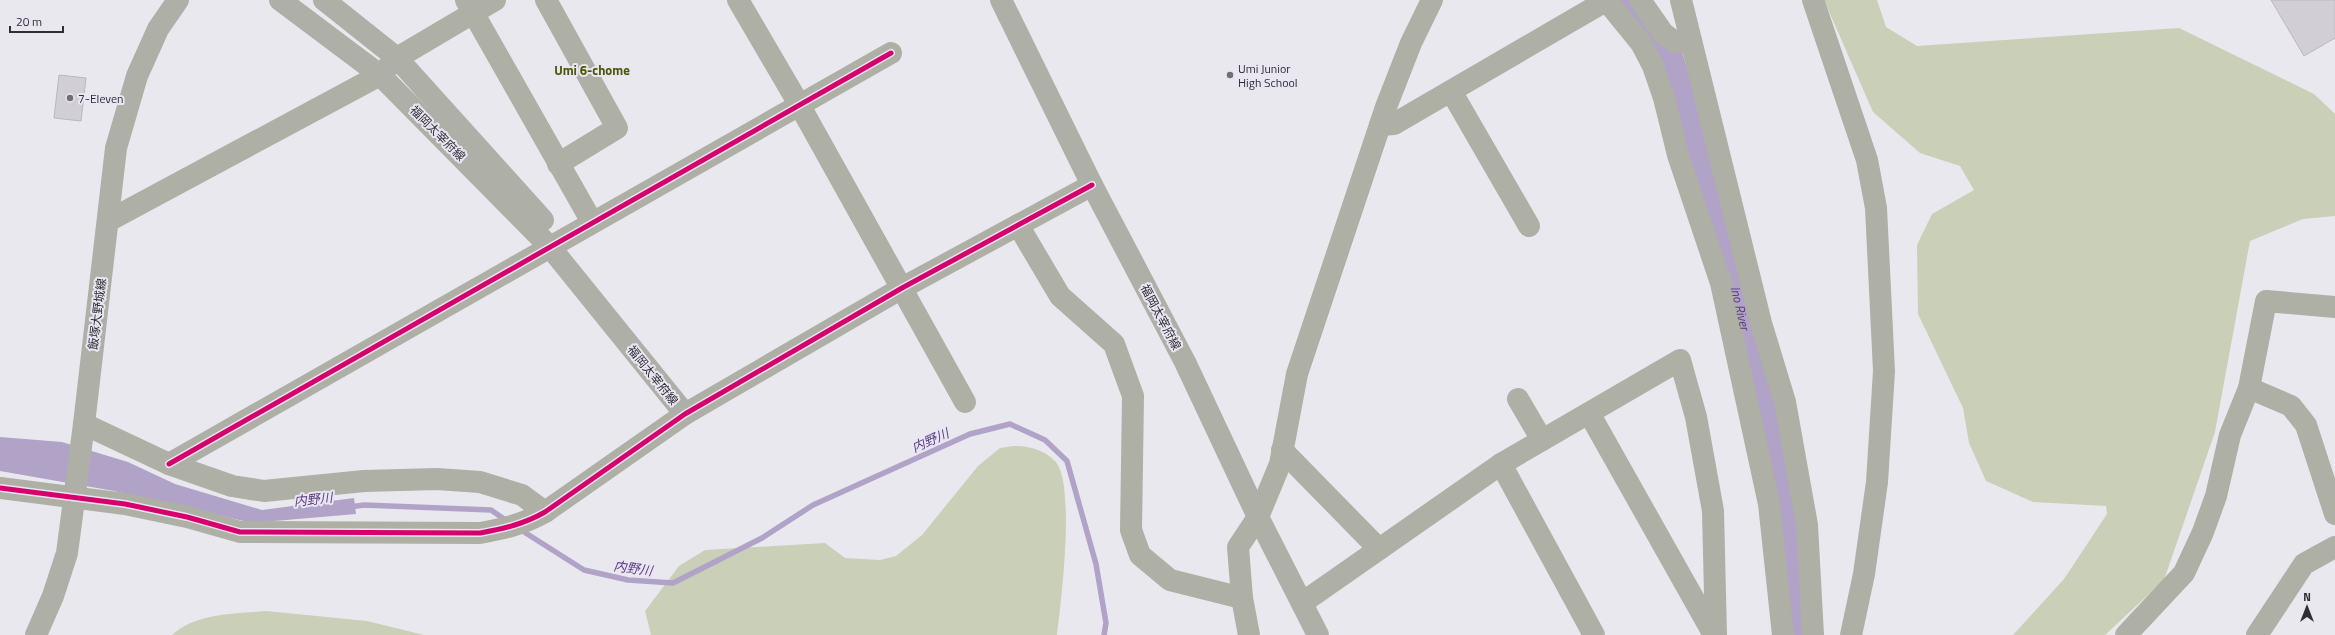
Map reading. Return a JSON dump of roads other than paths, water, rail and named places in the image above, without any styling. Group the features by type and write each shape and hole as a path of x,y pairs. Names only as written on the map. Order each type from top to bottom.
{"main road":[{"name":"飯塚大野城線","path":"36,635 53,596 67,553 84,426 116,148 137,76 158,29 178,0"},
{"name":"福岡太宰府線","path":"280,0 380,75 556,244"},
{"name":"福岡太宰府線","path":"324,0 396,58 556,244 685,414"},
{"name":"福岡太宰府線","path":"1001,0 1092,185 1186,362 1258,517 1318,635"}],"street":[{"path":"108,221 380,75 396,58 469,6 495,0"},
{"path":"546,0 617,128 558,164"},
{"path":"738,0 800,106 966,402"},
{"path":"1249,635 1242,598 1238,547 1258,517 1280,464 1297,374 1380,125 1411,43 1432,0"},
{"path":"1640,0 1663,33 1675,42 1691,42"},
{"path":"1681,0 1760,322 1784,402 1807,525 1813,635"},
{"path":"1813,0 1867,160 1876,208 1884,371 1877,482 1864,574 1851,635"},
{"path":"1380,125 1394,124 1604,2 1641,43 1653,66 1664,98 1678,155 1721,283 1769,504 1783,635"},
{"path":"469,6 592,222"},
{"path":"169,464 891,53"},
{"path":"1451,91 1529,226"},
{"path":"0,488 76,486 133,506 240,532 480,533 538,516 685,414 902,288 1092,185"},
{"path":"1018,225 1060,296 1114,344 1133,396 1131,530 1140,555 1170,580 1242,598"},
{"path":"2126,635 2184,573 2208,518 2216,496 2230,435 2249,388 2266,301 2335,307"},
{"path":"1302,603 1501,464 1680,360 1696,417 1713,511 1715,635"},
{"path":"2249,388 2291,406 2306,425 2335,514"},
{"path":"1518,399 1542,440"},
{"path":"1589,413 1715,635"},
{"path":"84,426 169,464 232,486 264,491 364,481 437,479 480,482 522,495 538,516"},
{"path":"1282,450 1378,549"},
{"path":"1501,464 1594,635"},
{"path":"2257,635 2304,564 2335,547"}],"waterway":[{"name":"Ino River","path":"1625,0 1665,51 1690,131 1721,249 1735,285 1791,518 1796,635"},
{"name":"内野川","path":"521,530 584,570 628,580 673,583 762,538 813,505 970,434 1010,424 1045,440 1067,461 1096,564 1106,623 1104,635"},
{"name":"内野川","path":"349,507 364,505 491,510 507,521"}],"place":[{"name":"Umi Junior High School","path":"1230,75"},
{"name":"7-Eleven","path":"70,98"}],"district":[{"name":"Umi 6-chome","path":"592,70"}]}
